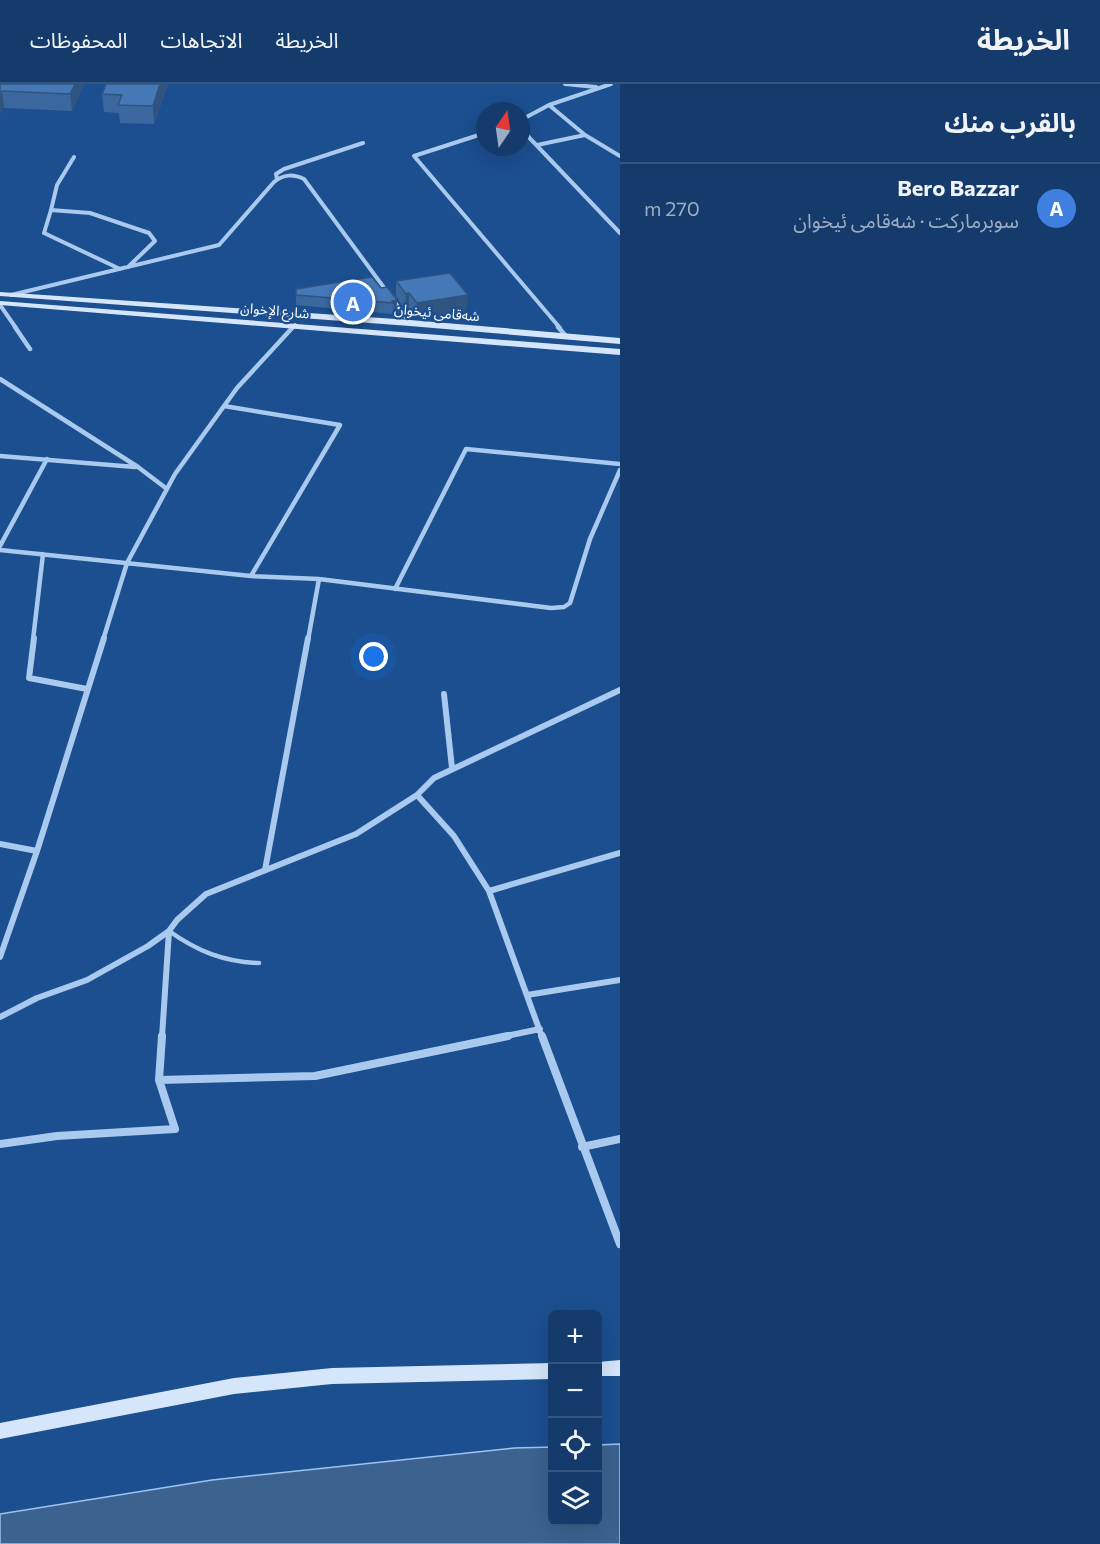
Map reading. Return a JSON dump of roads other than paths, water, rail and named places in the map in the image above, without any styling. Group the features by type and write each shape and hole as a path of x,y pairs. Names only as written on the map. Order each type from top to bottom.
{"main road":[{"name":"شەقامی ئیخوان","path":"4,295 410,323 620,341"},
{"name":"شارع الإخوان","path":"0,304 295,325 620,352"},
{"path":"507,342 509,331"},
{"path":"602,1369 620,1368"},
{"path":"0,1431 234,1386 332,1376 548,1371"}],"street":[{"path":"565,84 600,87"},
{"path":"530,115 549,105 611,84"},
{"path":"579,85 579,94"},
{"path":"549,105 585,135 620,156"},
{"path":"537,145 585,135"},
{"path":"476,136 414,156 566,336"},
{"path":"530,138 620,233"},
{"path":"277,179 276,174 284,169 363,143"},
{"path":"74,157 57,184 44,232 120,269"},
{"path":"4,295 219,245 277,179 290,175 304,179 410,323"},
{"path":"51,210 90,213 149,233 155,241 128,267"},
{"path":"0,304 30,349"},
{"path":"0,957 37,851 127,563 175,474 237,388 295,325"},
{"path":"0,380 138,467 167,489"},
{"path":"224,406 340,425 251,576"},
{"path":"395,589 466,448 620,464"},
{"path":"0,456 138,467"},
{"path":"47,459 0,548 251,576 318,579 551,608 564,607 570,603 590,539 620,470"},
{"path":"43,554 28,678 87,689"},
{"path":"265,870 318,579"},
{"path":"0,1017 37,999 87,980 148,946 169,931 177,920 206,894 356,834 417,795 434,778 452,768 620,690"},
{"path":"444,694 452,768"},
{"path":"417,795 454,836 489,891 582,1147 620,1244"},
{"path":"0,844 37,851"},
{"path":"489,891 620,854"},
{"path":"0,1144 57,1136 175,1129 159,1080 169,931"},
{"path":"528,995 620,980"},
{"path":"159,1080 315,1076 540,1029"},
{"path":"582,1147 620,1139"}],"lane":[{"path":"169,931 208,956 235,963 259,963"}],"water":[{"path":"620,1444 620,1544 0,1544 0,1514 212,1480 514,1448 548,1447 548,1526 602,1526 602,1445"}],"place":[{"name":"Bero Bazzar","path":"353,302"}]}
